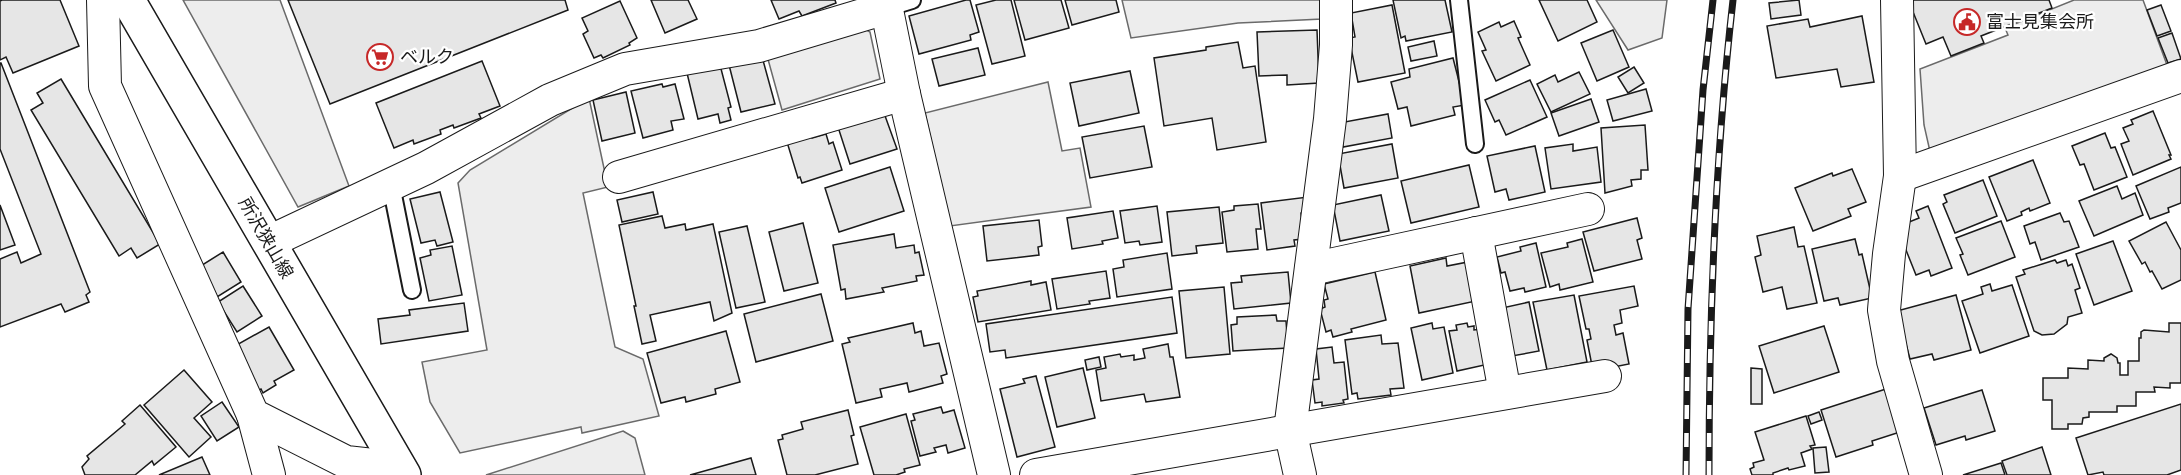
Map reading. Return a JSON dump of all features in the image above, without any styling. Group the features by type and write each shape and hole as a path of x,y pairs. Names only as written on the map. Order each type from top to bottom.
{"main road":[{"name":"所沢狭山線","path":"128,0 402,472"}],"street":[{"path":"103,0 105,86 253,415 269,475"},
{"path":"1300,475 1290,430 1330,119 1336,45 1336,0"},
{"path":"1897,0 1900,176 1884,310 1893,361 1926,475"},
{"path":"269,242 426,168 550,100 625,69 759,46 894,2 904,94 994,475"},
{"path":"1900,176 2181,76"},
{"path":"619,177 904,94"},
{"path":"1311,269 1588,208"},
{"path":"1476,233 1505,393"},
{"path":"1036,475 1605,376"},
{"path":"253,415 346,462 402,472"}],"lane":[{"path":"1458,0 1475,144"},
{"path":"391,185 412,290"}],"shaded area":[{"path":"183,0 280,0 349,186 298,207"},
{"path":"1122,0 1323,0 1322,19 1238,23 1131,38"},
{"path":"1596,0 1667,0 1662,38 1628,50"},
{"path":"2074,0 2143,0 2167,65 1931,156 1924,125 1920,69 2008,35 2005,28"},
{"path":"857,24 870,32 880,79 782,110 766,52"},
{"path":"1048,82 1062,151 1080,148 1091,207 950,226 925,113"},
{"path":"589,98 608,187 583,193 615,347 643,359 659,416 582,433 581,427 460,453 430,402 422,362 487,350 458,183 470,170"},
{"path":"623,431 635,438 645,475 486,475"}],"building":[{"path":"60,0 79,46 13,73 6,57 0,60 0,1"},
{"name":"ベルク","path":"288,0 565,0 568,10 330,104"},
{"path":"651,0 688,0 697,19 665,33"},
{"path":"771,0 835,0 836,3 802,16 799,11 779,19"},
{"path":"970,0 979,32 970,35 971,40 919,54 909,16"},
{"path":"996,0 1011,0 1025,56 992,64 976,5"},
{"path":"1014,0 1061,0 1069,28 1025,40"},
{"path":"1065,0 1116,0 1119,12 1072,25"},
{"path":"1393,0 1445,0 1452,32 1406,41 1405,36 1401,38"},
{"path":"1539,0 1587,0 1597,22 1558,41"},
{"path":"1799,0 1801,15 1771,19 1769,3"},
{"name":"富士見集会所","path":"1914,0 2049,0 2052,8 1981,36 1984,43 1951,56 1943,37 1926,44 1909,2"},
{"path":"620,1 637,38 629,43 630,45 603,58 601,55 594,58 583,34 588,31 582,18"},
{"path":"1392,5 1405,73 1358,82 1349,38 1355,37 1351,13"},
{"path":"2161,5 2171,31 2157,36 2147,10"},
{"path":"1862,16 1874,82 1841,87 1837,69 1776,78 1767,26 1808,19 1810,27"},
{"path":"1514,21 1521,37 1518,38 1530,65 1496,81 1482,51 1486,50 1478,32 1499,22 1501,27"},
{"path":"1317,30 1319,83 1287,85 1287,75 1259,76 1257,32"},
{"path":"1613,30 1629,67 1597,81 1581,43"},
{"path":"2172,33 2181,59 2168,63 2158,38"},
{"path":"1434,41 1437,56 1411,61 1408,47"},
{"path":"1238,42 1243,68 1255,66 1266,142 1217,150 1212,118 1164,126 1154,58 1206,50 1206,47"},
{"path":"978,48 985,75 939,86 932,59"},
{"path":"761,53 775,104 741,112 728,61"},
{"path":"1453,58 1465,105 1453,107 1455,115 1411,126 1407,107 1398,109 1391,82 1410,77 1409,69"},
{"path":"482,61 500,106 479,114 481,118 454,128 453,125 440,130 441,134 414,144 413,140 394,148 376,103"},
{"path":"0,63 90,292 86,295 89,302 65,312 61,304 0,327 0,259 17,252 21,263 41,254 0,149"},
{"path":"720,65 731,107 728,108 731,120 720,123 718,114 698,119 687,73"},
{"path":"1634,67 1644,83 1628,93 1618,77"},
{"path":"1130,71 1139,113 1079,126 1070,83"},
{"path":"1579,72 1590,94 1551,112 1537,84 1555,75 1558,82"},
{"path":"61,79 160,244 137,258 131,248 119,256 31,110 43,103 37,93"},
{"path":"1530,80 1547,117 1506,135 1499,120 1495,122 1485,100"},
{"path":"662,84 663,87 675,84 684,119 671,121 673,130 643,138 631,91"},
{"path":"1646,89 1652,111 1613,121 1607,100"},
{"path":"626,92 635,133 602,141 593,100"},
{"path":"1591,99 1599,122 1559,136 1551,113"},
{"path":"2153,111 2171,159 2133,175 2121,144 2129,141 2123,128 2133,124 2131,120"},
{"path":"884,113 897,149 850,164 838,127"},
{"path":"1388,114 1392,138 1343,147 1339,123"},
{"path":"1645,125 1648,170 1641,170 1641,179 1631,180 1632,186 1605,193 1601,128"},
{"path":"1144,126 1152,167 1090,178 1082,137"},
{"path":"2105,133 2111,148 2115,147 2127,177 2094,190 2084,164 2080,165 2072,146"},
{"path":"811,134 812,138 826,134 829,144 833,142 842,170 802,183 800,177 798,178 787,142"},
{"path":"1392,144 1398,178 1344,188 1338,154"},
{"path":"1573,144 1573,151 1597,147 1601,182 1551,189 1545,148"},
{"path":"1535,146 1545,192 1509,200 1506,189 1495,192 1487,156"},
{"path":"2033,160 2050,203 2030,211 2029,208 2021,212 2022,215 2007,221 1989,177"},
{"path":"1469,165 1479,207 1411,223 1401,181"},
{"path":"890,167 904,211 839,232 825,188"},
{"path":"2181,167 2181,203 2168,208 2169,212 2150,219 2136,186"},
{"path":"1852,169 1866,202 1848,209 1851,216 1813,231 1795,188 1832,173 1833,176"},
{"path":"1983,180 1997,216 1955,233 1943,204 1947,202 1944,195"},
{"path":"2117,186 2122,199 2135,193 2143,215 2094,236 2079,201"},
{"path":"440,192 453,242 437,246 435,240 421,243 410,199"},
{"path":"653,192 658,214 622,222 617,200"},
{"path":"1381,195 1389,231 1340,241 1333,205"},
{"path":"1308,197 1310,211 1301,213 1304,239 1294,240 1295,246 1267,250 1261,203"},
{"path":"1258,204 1261,229 1256,229 1258,249 1227,252 1222,212 1234,210 1234,206"},
{"path":"0,205 15,245 0,250"},
{"path":"1157,206 1162,242 1140,245 1139,241 1125,243 1120,211"},
{"path":"1928,206 1952,268 1931,276 1929,270 1916,275 1900,235 1904,224 1919,218 1916,211"},
{"path":"1219,207 1223,243 1196,246 1197,253 1172,256 1167,212"},
{"path":"1113,211 1118,238 1102,241 1103,244 1072,249 1067,218"},
{"path":"2060,213 2064,222 2069,221 2079,247 2041,260 2035,242 2030,244 2024,226"},
{"path":"662,216 665,228 685,224 686,230 713,224 732,313 714,321 710,302 650,315 656,341 642,344 619,225"},
{"path":"1637,218 1642,238 1637,240 1642,259 1594,271 1583,232"},
{"path":"1039,220 1042,246 1038,247 1039,255 987,261 983,226"},
{"path":"2001,221 2015,257 1968,275 1956,238"},
{"path":"2166,222 2181,250 2181,280 2162,289 2145,262 2142,264 2129,241"},
{"path":"803,223 818,283 784,291 769,232"},
{"path":"747,226 765,302 736,308 719,232"},
{"path":"1794,227 1798,247 1804,246 1817,303 1787,309 1782,287 1763,292 1755,257 1761,255 1757,236"},
{"path":"894,234 896,248 914,245 915,253 919,252 924,275 916,276 917,281 882,288 884,292 846,299 845,289 841,290 833,245"},
{"path":"1582,239 1593,282 1560,290 1559,284 1550,287 1541,253 1568,247 1567,243"},
{"path":"1855,239 1859,255 1862,254 1872,298 1840,305 1838,298 1824,301 1812,249"},
{"path":"2113,241 2132,291 2094,305 2076,254"},
{"path":"1536,243 1546,287 1525,292 1524,288 1510,291 1505,272 1501,273 1497,257 1521,251 1520,247"},
{"path":"452,246 462,295 429,301 420,258 431,255 430,250"},
{"path":"223,252 241,282 217,297 199,267"},
{"path":"1167,253 1172,289 1117,297 1113,269 1124,267 1123,260"},
{"path":"1446,258 1447,266 1468,262 1476,301 1419,313 1410,266"},
{"path":"2055,260 2057,263 2066,260 2068,266 2072,264 2080,288 2075,290 2082,313 2068,317 2067,324 2054,334 2042,335 2034,331 2016,277 2025,274 2023,270"},
{"path":"1106,271 1110,298 1089,301 1090,304 1057,309 1052,279"},
{"path":"1288,272 1291,303 1234,309 1231,283 1242,282 1241,276"},
{"path":"1375,272 1386,320 1351,329 1352,332 1333,337 1331,330 1326,332 1320,309 1325,307 1324,300 1328,299 1324,284"},
{"path":"1031,281 1031,285 1046,282 1051,310 978,322 973,297 978,296 977,291"},
{"path":"1990,284 1992,291 2012,285 2029,336 1980,353 1962,301 1983,294 1981,287"},
{"path":"243,286 262,316 237,332 218,302"},
{"path":"1634,286 1638,306 1620,310 1622,323 1614,325 1616,335 1623,333 1629,364 1593,371 1587,340 1591,339 1589,329 1586,329 1579,296"},
{"path":"1224,287 1230,354 1186,358 1179,291"},
{"path":"821,294 833,341 756,362 744,314"},
{"path":"1574,295 1587,362 1547,370 1533,302"},
{"path":"1956,295 1971,350 1934,360 1932,354 1910,359 1897,311"},
{"path":"1172,297 1177,333 1006,358 1005,350 990,352 986,324"},
{"path":"1529,302 1539,351 1512,356 1502,308"},
{"path":"464,303 468,331 381,344 378,319 410,315 409,310"},
{"path":"1276,315 1277,321 1286,321 1288,348 1233,351 1231,325 1237,324 1237,317"},
{"path":"913,323 915,333 921,331 924,346 939,343 947,374 941,376 943,383 909,392 907,383 880,389 882,397 856,403 842,344 850,342 848,338"},
{"path":"1432,323 1433,329 1444,327 1453,373 1422,380 1411,328"},
{"path":"1467,323 1468,327 1474,326 1474,330 1482,329 1489,364 1457,371 1449,331 1457,330 1456,325"},
{"path":"2169,323 2181,323 2181,383 2170,383 2170,388 2154,387 2155,392 2136,392 2136,406 2117,406 2117,412 2089,412 2089,417 2083,418 2082,424 2068,424 2068,429 2052,429 2052,400 2043,400 2043,378 2068,378 2068,368 2088,369 2088,360 2104,361 2104,358 2111,354 2120,363 2120,375 2128,375 2128,361 2139,361 2141,332 2144,330 2169,332"},
{"path":"1824,326 1839,372 1774,393 1759,346"},
{"path":"269,327 294,370 274,381 276,385 263,393 261,389 257,391 233,347"},
{"path":"726,331 740,382 715,389 716,394 686,402 685,397 661,403 647,353"},
{"path":"1381,335 1382,344 1398,343 1404,388 1390,389 1391,395 1358,399 1357,393 1352,394 1345,340"},
{"path":"1168,344 1170,357 1173,357 1180,397 1146,402 1144,394 1101,401 1096,370 1106,368 1104,357 1120,354 1121,357 1134,355 1134,360 1145,358 1143,349"},
{"path":"1332,347 1334,363 1344,362 1348,399 1343,400 1344,403 1322,406 1322,402 1315,403 1312,380 1319,379 1316,349"},
{"path":"1099,357 1101,367 1087,370 1085,360"},
{"path":"1083,368 1095,418 1057,427 1045,377"},
{"path":"1751,368 1762,369 1762,404 1751,404"},
{"path":"184,370 212,402 194,418 211,437 189,457 144,405"},
{"path":"1036,376 1055,447 1017,457 1000,389 1025,383 1023,379"},
{"path":"1889,388 1900,432 1872,441 1873,445 1836,457 1821,410"},
{"path":"1982,390 1995,431 1966,440 1965,436 1936,445 1924,408"},
{"path":"222,402 239,427 217,441 201,416"},
{"path":"2181,404 2181,470 2167,475 2104,475 2103,472 2088,475 2076,438"},
{"path":"140,405 176,447 154,465 152,461 135,475 85,475 82,467 89,459 87,456 125,424 122,421"},
{"path":"941,407 943,413 954,410 965,448 948,453 946,445 934,448 936,452 920,456 911,421 915,420 913,414"},
{"path":"848,410 858,464 815,475 787,475 778,440 783,439 782,435 803,429 801,422"},
{"path":"1819,412 1822,420 1811,424 1808,416"},
{"path":"906,414 920,465 904,469 905,472 896,475 874,475 860,427"},
{"path":"1806,416 1815,445 1810,446 1812,449 1801,453 1805,466 1789,470 1788,468 1773,473 1773,475 1752,475 1750,469 1754,467 1753,463 1764,460 1755,432"},
{"path":"1826,447 1829,472 1815,473 1813,448"},
{"path":"2042,447 2051,475 2007,475 2002,461"},
{"path":"202,457 210,475 159,475"},
{"path":"751,458 756,475 690,475"},
{"path":"2001,463 2005,475 1963,475"}],"railway":[{"path":"1686,475 1688,309 1703,90 1713,0"},
{"path":"1709,475 1714,237 1733,0"}],"place":[{"name":"富士見集会所","path":"1967,22"},
{"name":"ベルク","path":"380,57"}]}
